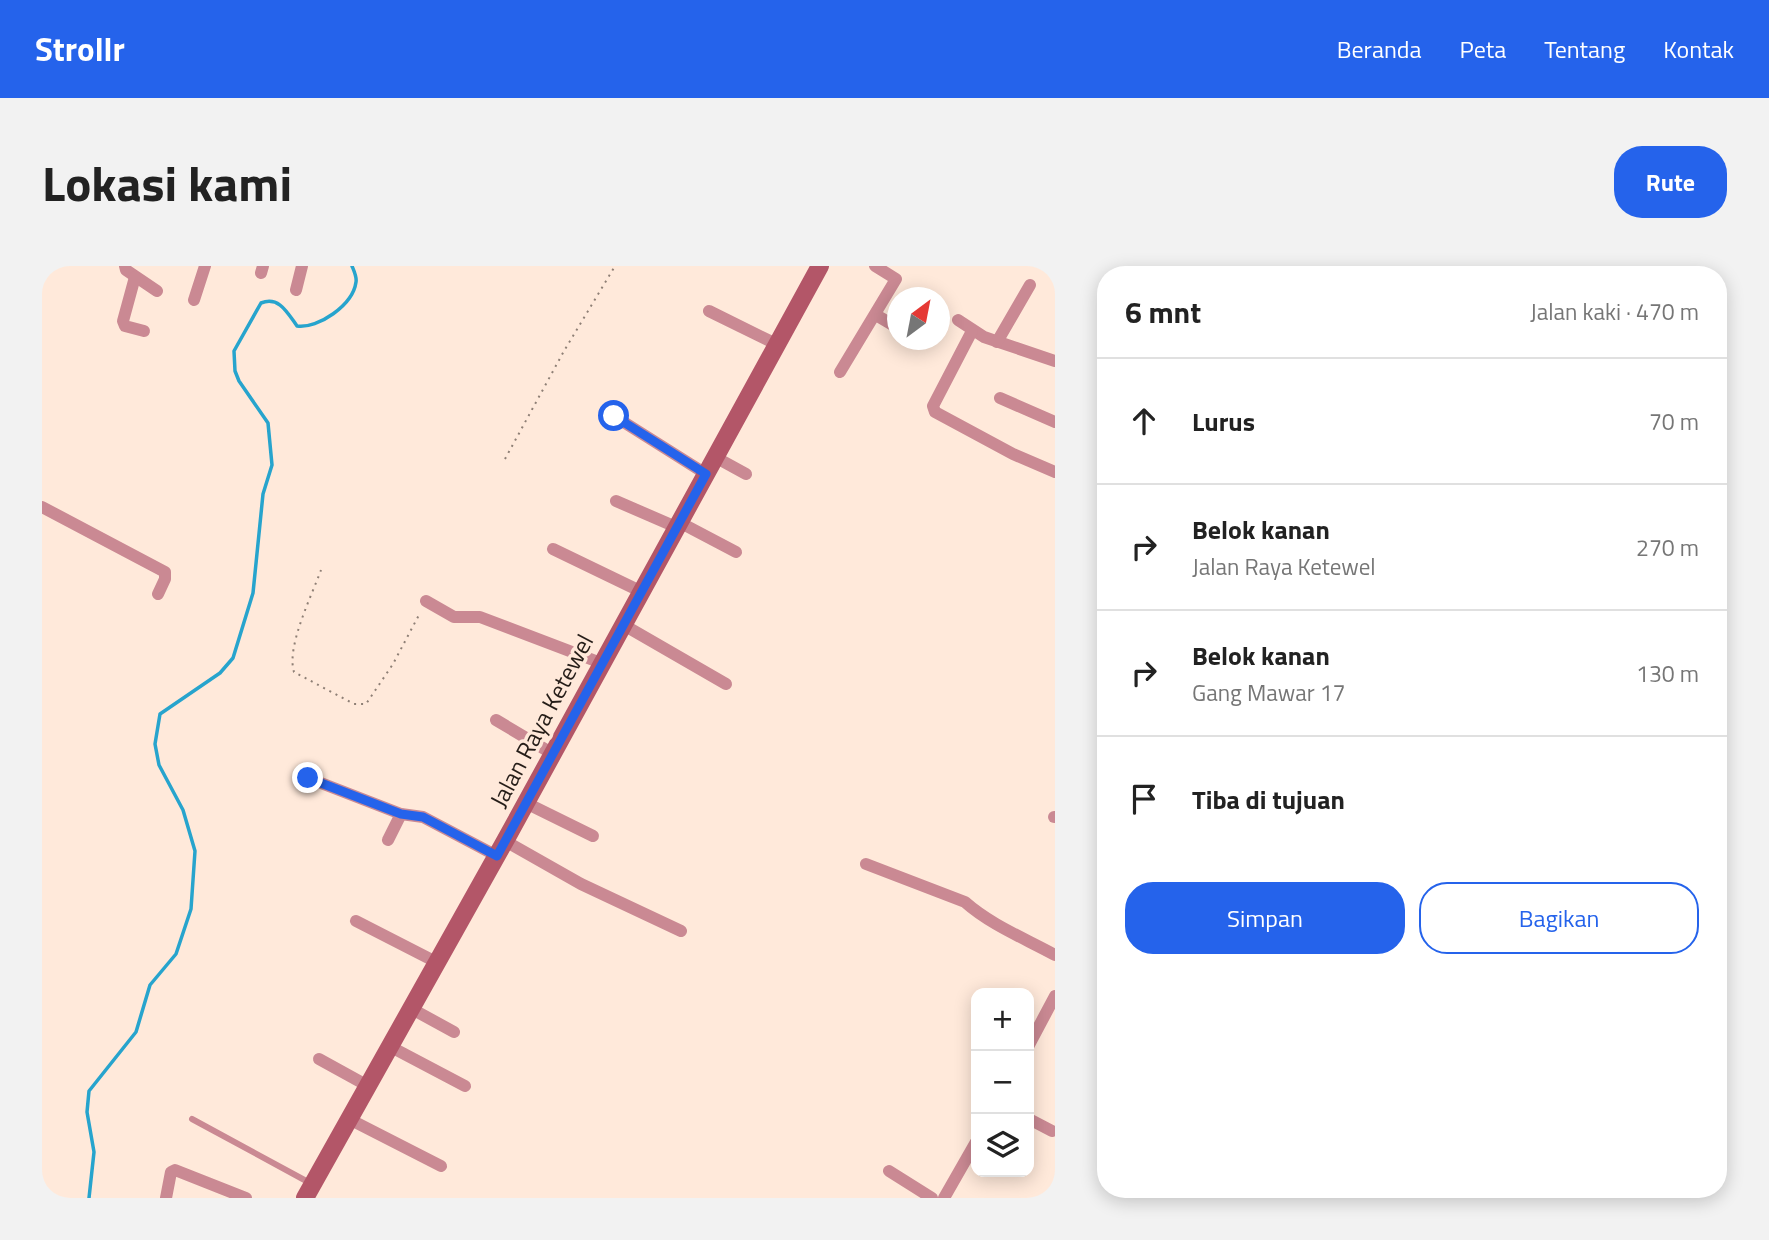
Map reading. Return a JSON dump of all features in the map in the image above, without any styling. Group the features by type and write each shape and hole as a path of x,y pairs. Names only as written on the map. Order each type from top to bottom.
{"main road":[{"name":"Jalan Raya Ketewel","path":"309,1191 501,849 820,266"}],"street":[{"path":"125,266 135,277 157,291"},
{"path":"194,300 205,266"},
{"path":"296,290 302,266"},
{"path":"840,372 897,278 875,266"},
{"path":"135,277 122,321 125,326 144,331"},
{"path":"997,342 1030,285"},
{"path":"709,311 776,344"},
{"path":"876,315 887,322"},
{"path":"958,320 972,331 997,342 1055,361"},
{"path":"972,331 933,409 1013,454 1055,472"},
{"path":"1000,398 1055,422"},
{"path":"614,416 706,474"},
{"path":"715,457 746,474"},
{"path":"616,501 678,524 736,552"},
{"path":"42,507 165,572 165,579 158,594"},
{"path":"553,549 640,592"},
{"path":"426,601 454,617 480,617 601,663"},
{"path":"622,624 726,684"},
{"path":"496,720 552,754"},
{"path":"308,778 401,814 423,817 581,884 681,931"},
{"path":"526,803 593,836"},
{"path":"388,840 401,814"},
{"path":"866,864 965,902 976,914 991,923 1055,955"},
{"path":"356,921 438,962"},
{"path":"1034,1039 1049,1022 1055,996"},
{"path":"412,1009 454,1032"},
{"path":"391,1047 465,1086"},
{"path":"319,1059 368,1086"},
{"path":"349,1119 441,1166"},
{"path":"1034,1122 1052,1131"},
{"path":"944,1198 971,1151"},
{"path":"166,1198 170,1175 175,1170 226,1194 246,1198"},
{"path":"889,1171 932,1198"}],"lane":[{"path":"192,1119 309,1191"}],"path":[{"path":"505,458 615,266"},
{"path":"321,570 296,640 292,667 294,672 358,705 366,704 393,664 426,601"}],"waterway":[{"path":"89,1198 94,1152 87,1112 89,1091 136,1032 150,985 176,954 191,909 195,851 183,810 159,765 155,744 160,714 220,673 233,658 253,593 263,494 272,465 268,423 239,381 235,371 234,351 261,303 267,301 278,304 297,326 315,324 333,314 342,307 353,291 356,280 352,266"}],"route":[{"path":"308,778 401,814 423,817 497,856 706,474 614,416"}]}
